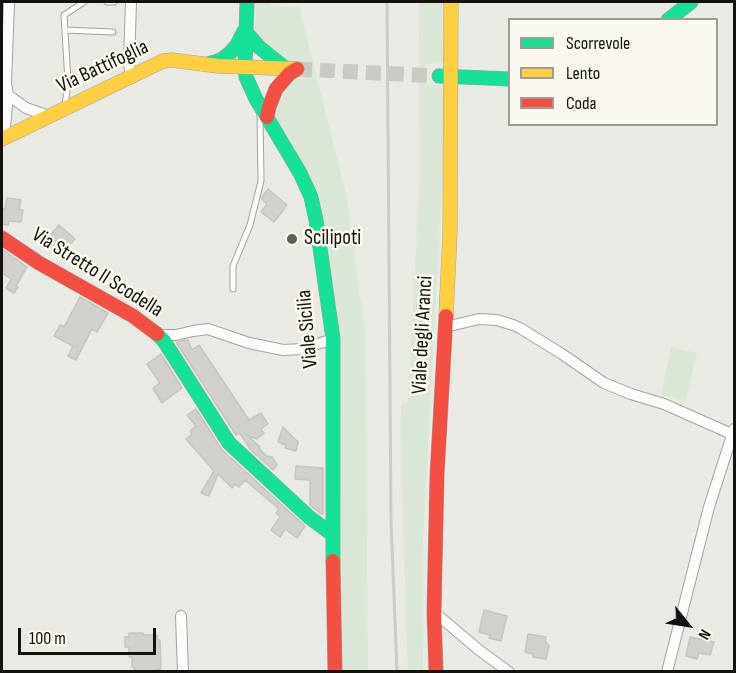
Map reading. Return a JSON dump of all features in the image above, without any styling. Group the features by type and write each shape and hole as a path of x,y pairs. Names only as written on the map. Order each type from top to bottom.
{"street":[{"path":"2,137 8,95 5,47 9,2"},
{"path":"131,2 129,63 131,77"},
{"name":"Viale Sicilia","path":"247,2 244,67 246,77 306,186 314,206 333,339 335,672"},
{"name":"Viale degli Aranci","path":"435,672 437,475 450,233 445,76 451,2"},
{"path":"671,18 691,2"},
{"path":"246,28 259,47 291,68 289,74 276,89 268,107 261,107 230,73 213,65 230,53 246,28"},
{"name":"Via Battifoglia","path":"2,137 164,61 291,68"},
{"path":"445,76 508,80"},
{"path":"8,95 26,108 49,116"},
{"name":"Via Stretto II Scodella","path":"2,238 48,268 133,316 158,335 229,443 309,517 333,535"},
{"path":"445,327 479,319 513,325 562,354 604,383 734,432 709,507 667,672"},
{"path":"158,335 176,335 208,329 249,343 283,350 302,349 333,339"},
{"path":"434,612 509,672"},
{"path":"181,616 183,672"}],"lane":[{"path":"65,108 68,82 64,15 84,2"},
{"path":"107,2 114,2"},
{"path":"65,30 113,32"},
{"path":"233,289 233,266 250,225 261,181 261,107"}],"green space":[{"path":"256,2 271,2 271,6 299,7 346,194 365,333 368,671 342,671 340,337 320,201 318,192 275,118 274,108 287,86 295,80 310,76 306,61 289,63 273,54 255,31"},
{"path":"419,2 442,2 443,63 426,64 426,85 441,85 443,98 442,184 422,559 423,671 408,672 401,404 408,402 420,175"},
{"path":"671,347 697,353 686,401 661,395"}],"building":[{"path":"268,189 287,205 274,222 261,212 267,204 262,197"},
{"path":"7,198 21,200 19,210 23,210 21,222 9,221 8,225 2,224 2,209 5,209"},
{"path":"59,225 75,239 59,257 48,246 50,244 48,238"},
{"path":"2,249 27,267 14,293 6,288 11,279 2,273"},
{"path":"80,297 108,313 97,332 92,329 76,360 68,356 73,346 54,336 60,325 64,327"},
{"path":"188,340 192,350 199,345 249,420 261,413 268,424 261,429 264,433 257,439 247,435 266,456 272,457 277,465 273,470 250,449 240,433 236,435 176,342"},
{"path":"161,354 182,388 162,403 153,388 160,383 147,364"},
{"path":"196,409 222,450 305,526 297,538 285,529 280,537 271,530 280,517 276,513 279,509 245,480 239,487 235,484 232,488 218,474 209,496 201,493 214,471 186,439 196,426 187,415"},
{"path":"283,427 298,442 296,451 285,448 286,445 278,442"},
{"path":"296,466 323,468 323,514 310,505 310,480 295,479"},
{"path":"484,610 507,616 501,641 479,632"},
{"path":"129,633 157,635 160,640 161,669 154,670 155,672 135,672 132,667 132,657 129,657 129,647 125,647 125,637 129,637"},
{"path":"528,634 546,637 545,641 549,646 546,659 533,657 533,654 525,652"},
{"path":"690,637 714,642 710,655 699,653 697,659 686,656"}],"tunnel":[{"path":"297,69 439,76"}],"railway":[{"path":"387,2 391,520 397,672"}],"traffic: fast":[{"path":"247,2 246,77 256,99 300,173 311,197 316,220 333,339 333,561"},
{"path":"671,18 691,2"},
{"path":"208,64 221,60 230,53 244,31"},
{"path":"245,31 259,47 285,68"},
{"path":"439,76 508,79"},
{"path":"157,334 164,341 229,443 309,517 333,535"}],"traffic: slow":[{"path":"446,316 450,233 451,2"},
{"path":"2,139 163,61 297,69"}],"traffic: jam":[{"path":"267,117 276,89 289,74 297,69"},
{"path":"2,238 39,263 133,316 157,334"},
{"path":"436,672 434,612 437,475 446,316"},
{"path":"333,561 335,672"}],"place":[{"name":"Scilipoti","path":"292,239"}]}
